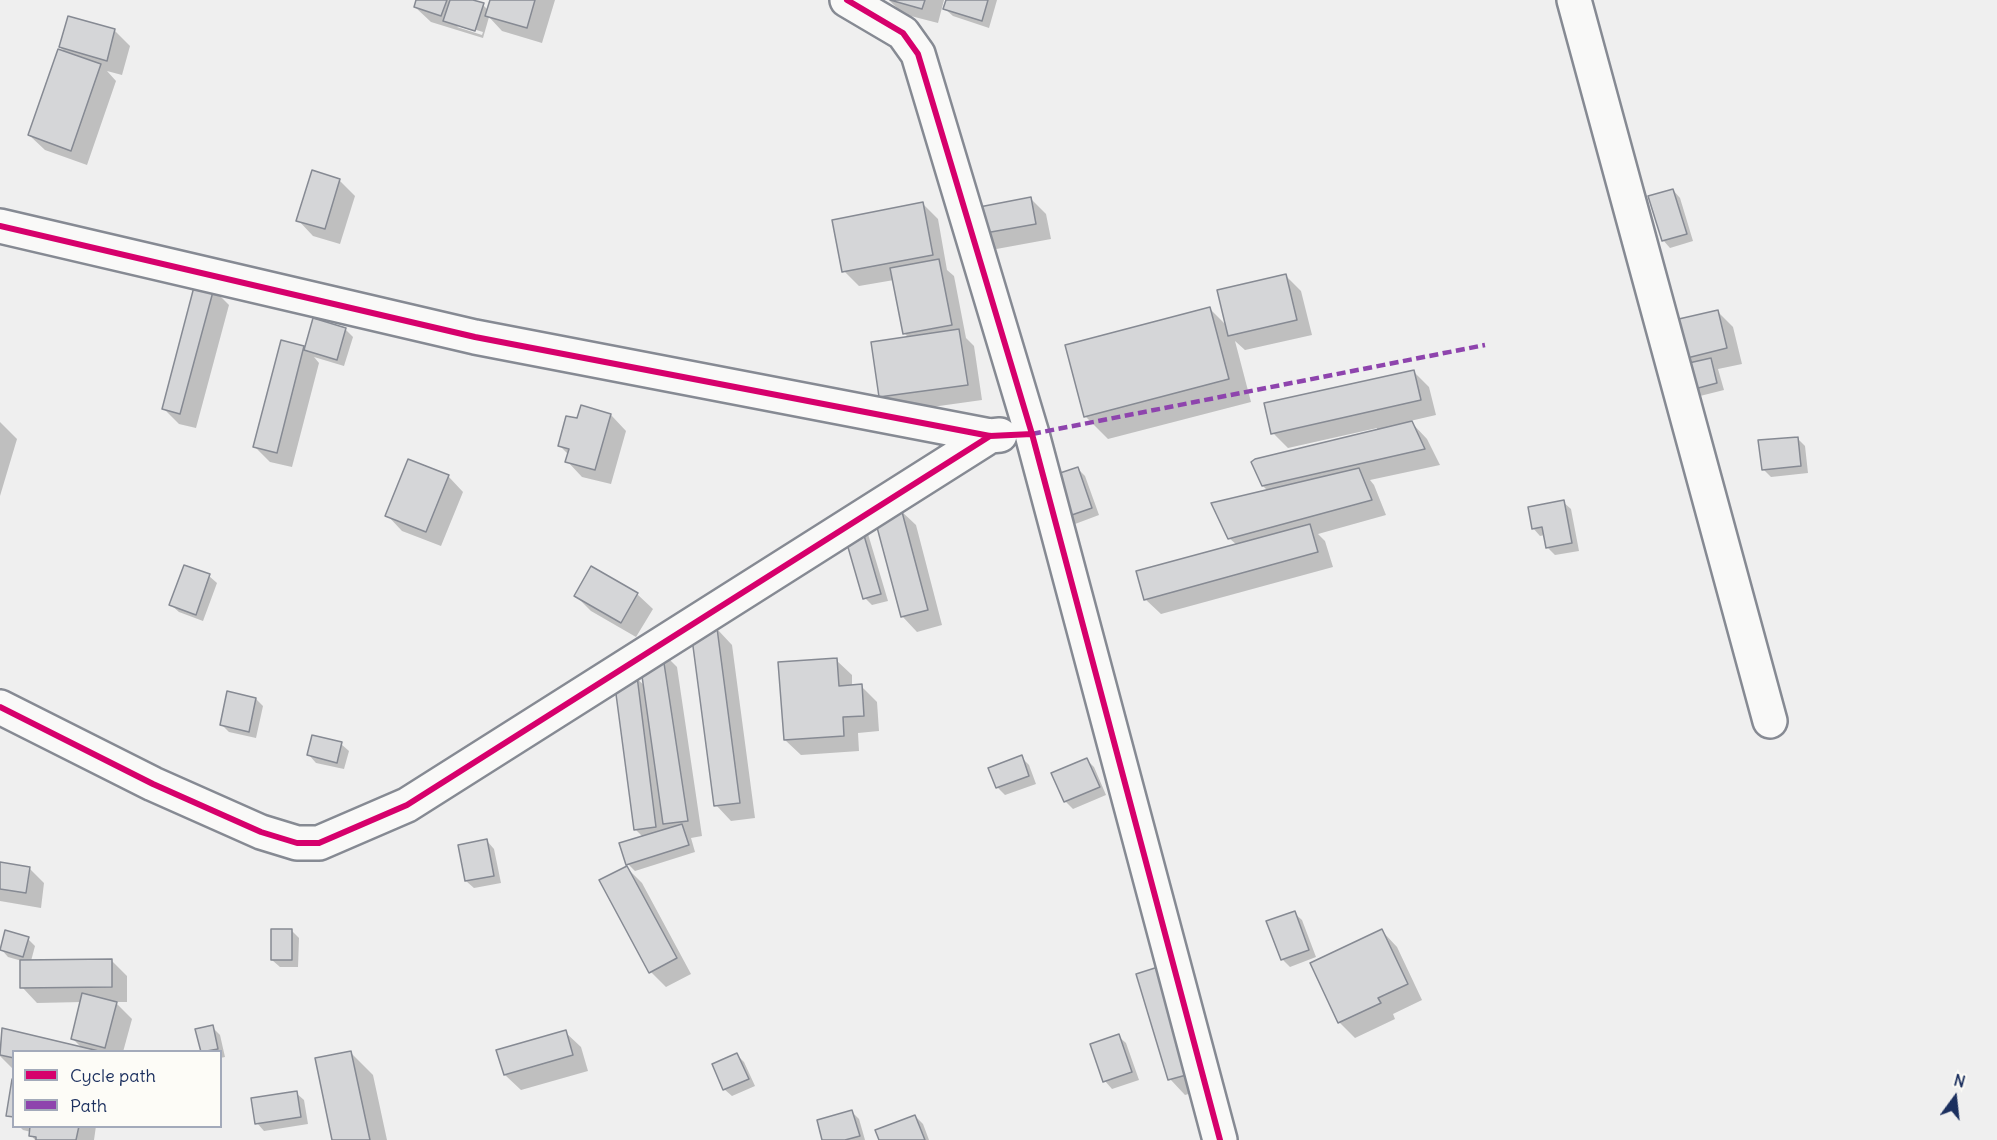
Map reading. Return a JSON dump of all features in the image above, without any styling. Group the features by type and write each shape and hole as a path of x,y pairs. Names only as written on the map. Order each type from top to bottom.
{"street":[{"path":"847,0 903,33 918,54 1032,434 1220,1140"},
{"path":"1574,0 1770,721"},
{"path":"0,226 475,337 990,435 1032,434"},
{"path":"0,707 153,784 261,832 297,843 319,843 407,805 990,435"}],"building":[{"path":"416,0 447,0 441,16 414,7"},
{"path":"450,0 473,0 484,3 475,31 443,21"},
{"path":"490,0 535,0 527,28 485,16"},
{"path":"890,0 925,0 922,9"},
{"path":"946,0 988,0 982,21 943,9"},
{"path":"68,16 115,29 107,61 59,47"},
{"path":"58,49 101,64 71,151 28,135"},
{"path":"312,170 340,179 325,229 296,221"},
{"path":"1673,189 1687,234 1662,241 1648,196"},
{"path":"1031,197 1036,224 974,235 969,209"},
{"path":"923,202 933,255 842,272 832,220"},
{"path":"939,259 952,325 903,334 890,268"},
{"path":"1286,274 1297,320 1228,336 1217,290"},
{"path":"195,283 214,288 180,414 162,409"},
{"path":"1210,307 1229,379 1084,417 1065,345"},
{"path":"1718,310 1727,348 1679,360 1670,321"},
{"path":"313,318 346,328 337,360 304,350"},
{"path":"959,329 968,385 879,397 871,342"},
{"path":"281,340 304,346 277,453 253,447"},
{"path":"1711,358 1717,383 1687,391 1680,365"},
{"path":"1414,370 1421,400 1271,434 1264,403"},
{"path":"581,405 611,414 595,470 565,462 569,449 558,446 566,416 577,418"},
{"path":"1412,421 1425,449 1262,486 1251,462 1255,459"},
{"path":"1798,437 1801,466 1762,470 1758,440"},
{"path":"408,459 449,475 426,532 385,516"},
{"path":"1078,467 1092,508 1066,517 1051,476"},
{"path":"1359,468 1372,500 1228,539 1211,503"},
{"path":"1564,500 1572,543 1546,548 1542,527 1532,529 1528,507"},
{"path":"901,508 928,610 901,617 874,516"},
{"path":"1310,524 1318,552 1144,600 1136,571"},
{"path":"861,525 881,594 863,599 843,530"},
{"path":"184,565 210,574 196,615 169,605"},
{"path":"591,566 638,593 621,623 574,596"},
{"path":"717,628 740,803 714,806 691,631"},
{"path":"662,650 688,821 663,824 641,669"},
{"path":"837,658 839,686 862,684 864,716 843,717 844,736 784,740 778,662"},
{"path":"637,676 656,827 634,830 614,679"},
{"path":"227,691 256,698 249,732 220,725"},
{"path":"312,735 342,742 337,763 307,755"},
{"path":"1022,755 1029,776 996,788 988,768"},
{"path":"1087,758 1100,787 1064,802 1051,773"},
{"path":"682,824 689,845 626,865 619,843"},
{"path":"487,839 494,876 465,881 458,845"},
{"path":"0,862 30,867 26,893 0,889"},
{"path":"627,866 677,958 649,973 599,880"},
{"path":"1295,911 1309,950 1281,960 1266,921"},
{"path":"271,929 292,929 292,960 271,960"},
{"path":"1382,929 1408,984 1378,998 1381,1003 1338,1023 1310,963"},
{"path":"5,930 29,937 23,957 0,950"},
{"path":"112,959 112,987 20,988 20,960"},
{"path":"1158,967 1190,1074 1168,1080 1136,974"},
{"path":"82,993 117,1002 105,1048 71,1039"},
{"path":"213,1025 218,1049 200,1050 195,1029"},
{"path":"2,1028 95,1050 12,1050 12,1058 0,1055"},
{"path":"566,1030 573,1055 504,1075 496,1050"},
{"path":"1119,1034 1132,1072 1103,1082 1090,1044"},
{"path":"351,1051 370,1140 332,1140 315,1058"},
{"path":"737,1053 749,1079 723,1090 712,1064"},
{"path":"12,1079 12,1117 6,1116"},
{"path":"297,1091 301,1117 255,1124 251,1098"},
{"path":"852,1110 860,1136 845,1140 822,1140 817,1120"},
{"path":"915,1115 925,1140 879,1140 875,1130"},
{"path":"30,1128 79,1128 76,1140 36,1140 36,1137 29,1136"}],"marked path":[{"path":"1032,434 1485,345"}],"cycle path":[{"path":"847,0 903,33 918,54 1032,434 1220,1140"},
{"path":"0,226 475,337 990,436 1032,434"},
{"path":"0,707 153,784 261,832 297,843 319,843 407,805 990,436"}]}
